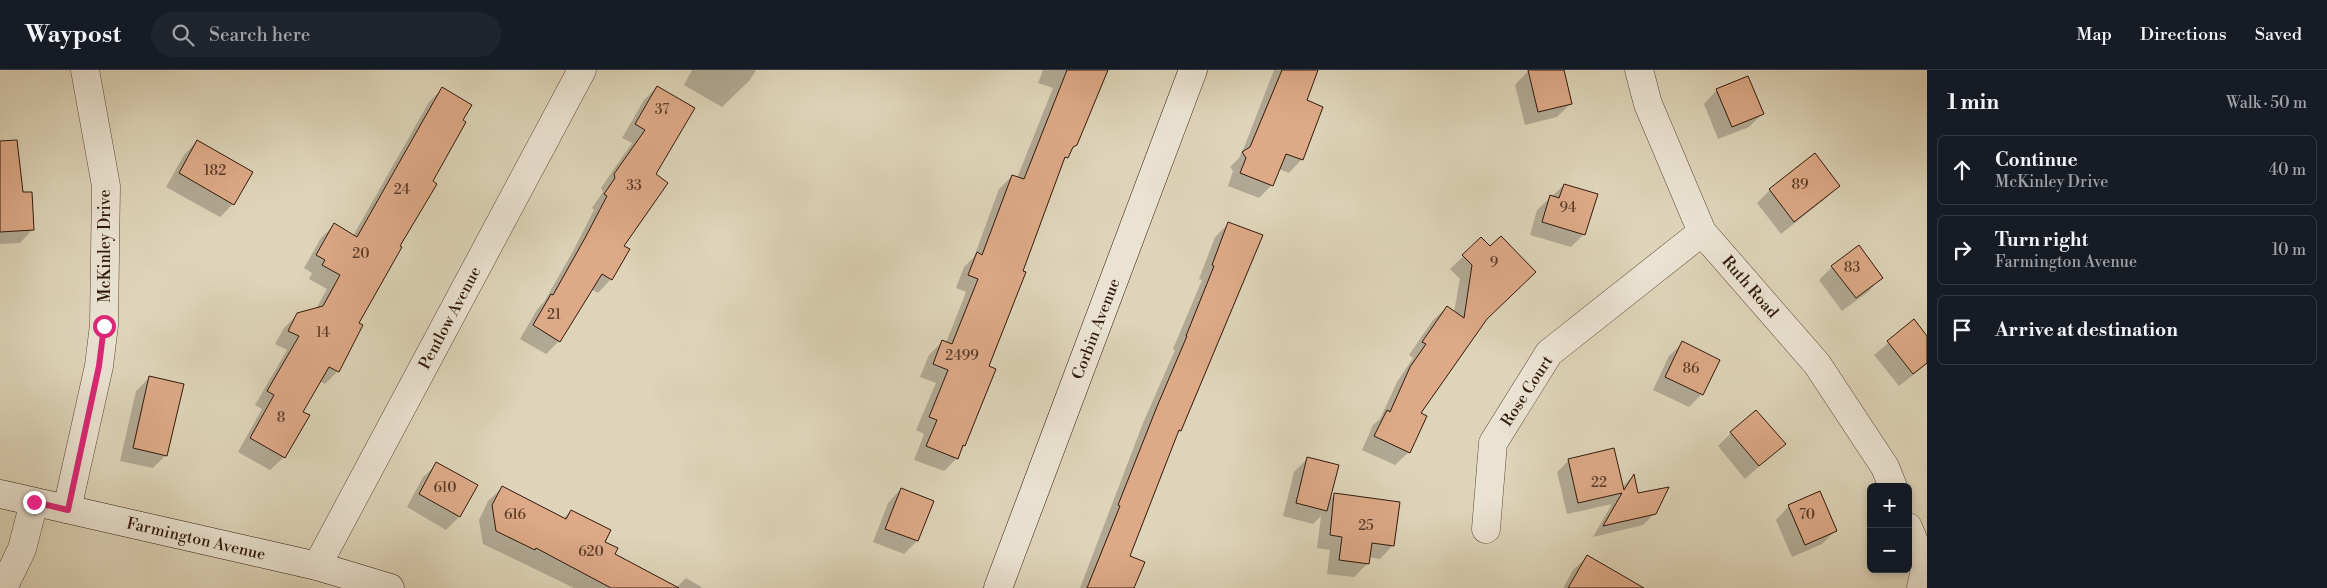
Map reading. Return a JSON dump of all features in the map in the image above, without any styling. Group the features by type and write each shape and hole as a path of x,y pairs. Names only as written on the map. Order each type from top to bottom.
{"street":[{"name":"McKinley Drive","path":"68,510 99,366 104,326 106,186 84,70"},
{"name":"Pentlow Avenue","path":"317,566 582,70"},
{"name":"Corbin Avenue","path":"998,588 1193,70"},
{"name":"Ruth Road","path":"1639,70 1648,104 1702,232 1817,364 1886,467 1892,483"},
{"name":"Rose Court","path":"1486,529 1493,443 1549,353 1702,232"},
{"name":"Farmington Avenue","path":"0,494 317,566 390,588"},
{"path":"3,588 22,549 34,502"},
{"path":"1908,528 1925,569 1921,588"}],"building":[{"path":"1067,70 1108,70 1077,145 1073,147 1068,158 1065,157 1023,271 1026,272 989,366 996,369 958,459 926,446 937,420 929,417 948,370 933,364 942,340 952,344 978,279 968,275 977,252 982,255 1012,175 1024,179"},
{"path":"1282,70 1318,70 1307,100 1323,107 1303,160 1286,154 1273,186 1240,173 1246,158 1242,152 1250,147"},
{"path":"1528,70 1564,70 1572,104 1538,112"},
{"path":"1748,76 1764,114 1732,127 1716,89"},
{"path":"657,86 695,108 656,174 668,183 624,246 630,249 612,280 602,274 560,342 533,325 551,294 553,295 585,238 607,196 604,194 615,178 614,174 645,130 635,124"},
{"path":"442,87 472,105 463,120 466,122 433,181 437,184 400,246 402,247 359,323 363,325 339,372 329,367 303,412 310,415 285,458 250,438 274,395 267,391 299,336 288,331 297,313 323,306 340,275 322,265 325,260 316,255 334,223 357,237"},
{"path":"17,140 23,192 32,192 34,230 0,232 0,141"},
{"path":"197,140 253,172 234,205 179,173"},
{"path":"1815,153 1840,186 1794,222 1769,189"},
{"path":"1564,184 1598,194 1585,235 1542,222 1550,195 1559,198"},
{"path":"1228,222 1263,235 1181,431 1179,430 1130,556 1145,562 1134,588 1087,588 1120,506 1118,505 1214,266 1212,265"},
{"path":"1501,236 1536,272 1487,319 1421,413 1427,416 1410,453 1374,436 1387,410 1390,412 1410,367 1426,344 1422,342 1447,306 1464,318 1472,265 1462,255 1481,237 1490,246"},
{"path":"1859,245 1883,278 1856,298 1831,266"},
{"path":"1914,319 1927,336 1927,363 1913,374 1887,341"},
{"path":"1682,341 1720,360 1703,395 1665,377"},
{"path":"149,376 184,384 167,456 133,448"},
{"path":"1756,410 1786,444 1759,466 1730,432"},
{"path":"1614,448 1624,490 1634,474 1638,493 1669,487 1656,514 1603,526 1622,493 1578,503 1568,459"},
{"path":"1307,457 1339,465 1327,511 1296,503"},
{"path":"436,462 478,485 460,517 419,494"},
{"path":"502,486 566,519 571,510 611,530 605,542 618,548 615,554 679,588 611,588 536,548 535,550 496,531 492,505"},
{"path":"901,488 934,501 918,541 885,529"},
{"path":"1820,491 1837,531 1805,545 1788,505"},
{"path":"1334,493 1400,502 1394,546 1372,543 1369,564 1339,560 1342,537 1330,535"},
{"path":"1587,555 1644,588 1568,588"}],"route":[{"path":"34,502 68,510 99,366 104,326"}]}
